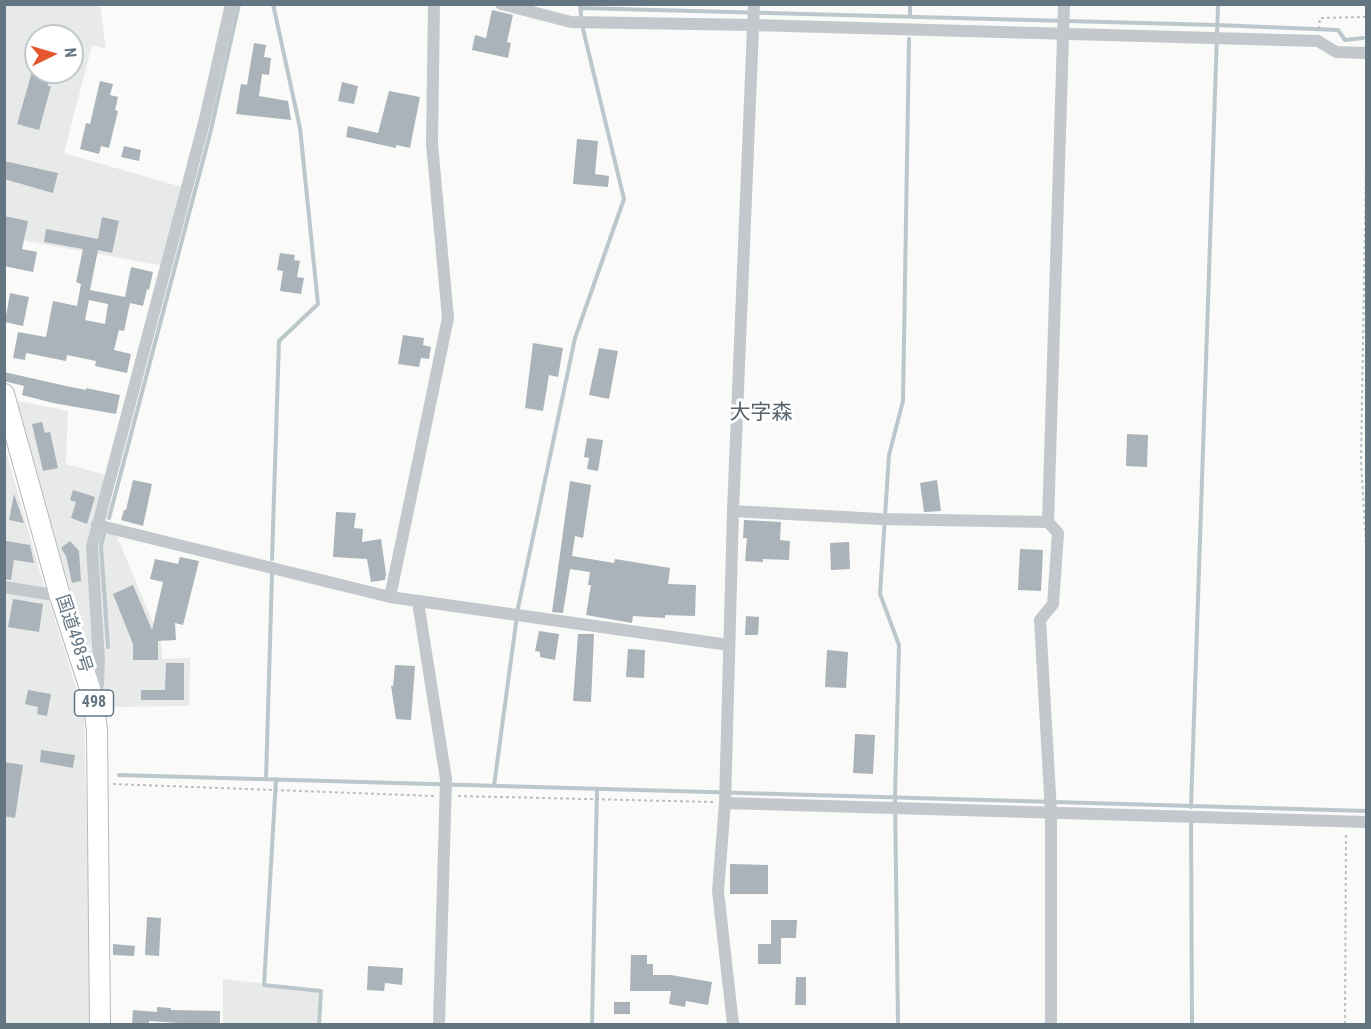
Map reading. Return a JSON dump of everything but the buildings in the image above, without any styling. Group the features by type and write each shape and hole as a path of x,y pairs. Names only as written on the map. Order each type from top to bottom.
{"highway":[{"name":"国道498号","path":"4,394 60,596 93,698 97,730 100,1024"}],"street":[{"path":"93,698 98,684 99,661 92,547 205,119 231,4"},
{"path":"390,597 448,318 432,144 434,4"},
{"path":"501,4 571,22 1318,41 1336,52 1366,53"},
{"path":"733,1024 718,891 725,803 754,4"},
{"path":"1051,1024 1051,812 1040,620 1053,604 1058,533 1048,522 1064,8"},
{"path":"734,511 886,519 1048,522"},
{"path":"97,525 390,597 729,645"},
{"path":"4,587 60,596"},
{"path":"418,602 446,784 439,1024"},
{"path":"725,803 1366,822"}],"path":[{"path":"1320,18 1366,17"},
{"path":"1366,168 1361,460 1366,546"},
{"path":"98,780 118,785 279,790"},
{"path":"592,800 725,803"},
{"path":"1345,1024 1347,821"}],"shaded area":[{"path":"4,5 100,5 106,49 92,45 84,76 84,24 24,24 24,84 82,84 64,153 185,188 164,266 5,237"},
{"path":"14,400 68,411 66,464 106,475 94,529 116,534 161,642 162,659 190,658 189,706 105,707"},
{"path":"5,448 45,590 5,583"},
{"path":"4,592 49,600 84,713 92,1024 5,1024"},
{"path":"223,979 319,990 317,1024 223,1024"}],"waterway":[{"path":"109,518 211,130 239,4"},
{"path":"272,559 279,341 318,304 300,128 273,4"},
{"path":"494,786 518,608 575,338 624,199 582,25 580,4"},
{"path":"910,4 910,17"},
{"path":"1191,807 1218,4"},
{"path":"581,8 1217,25 1338,30 1345,40 1363,38"},
{"path":"898,1024 895,797 899,645 880,594 889,455 903,401 909,39"},
{"path":"104,534 101,546 108,647"},
{"path":"266,779 272,575"},
{"path":"119,775 1366,811"},
{"path":"276,779 264,985 321,991 319,1024"},
{"path":"592,1024 597,789"},
{"path":"1191,818 1192,1024"}],"district":[{"name":"大字森","path":"761,414"}]}
